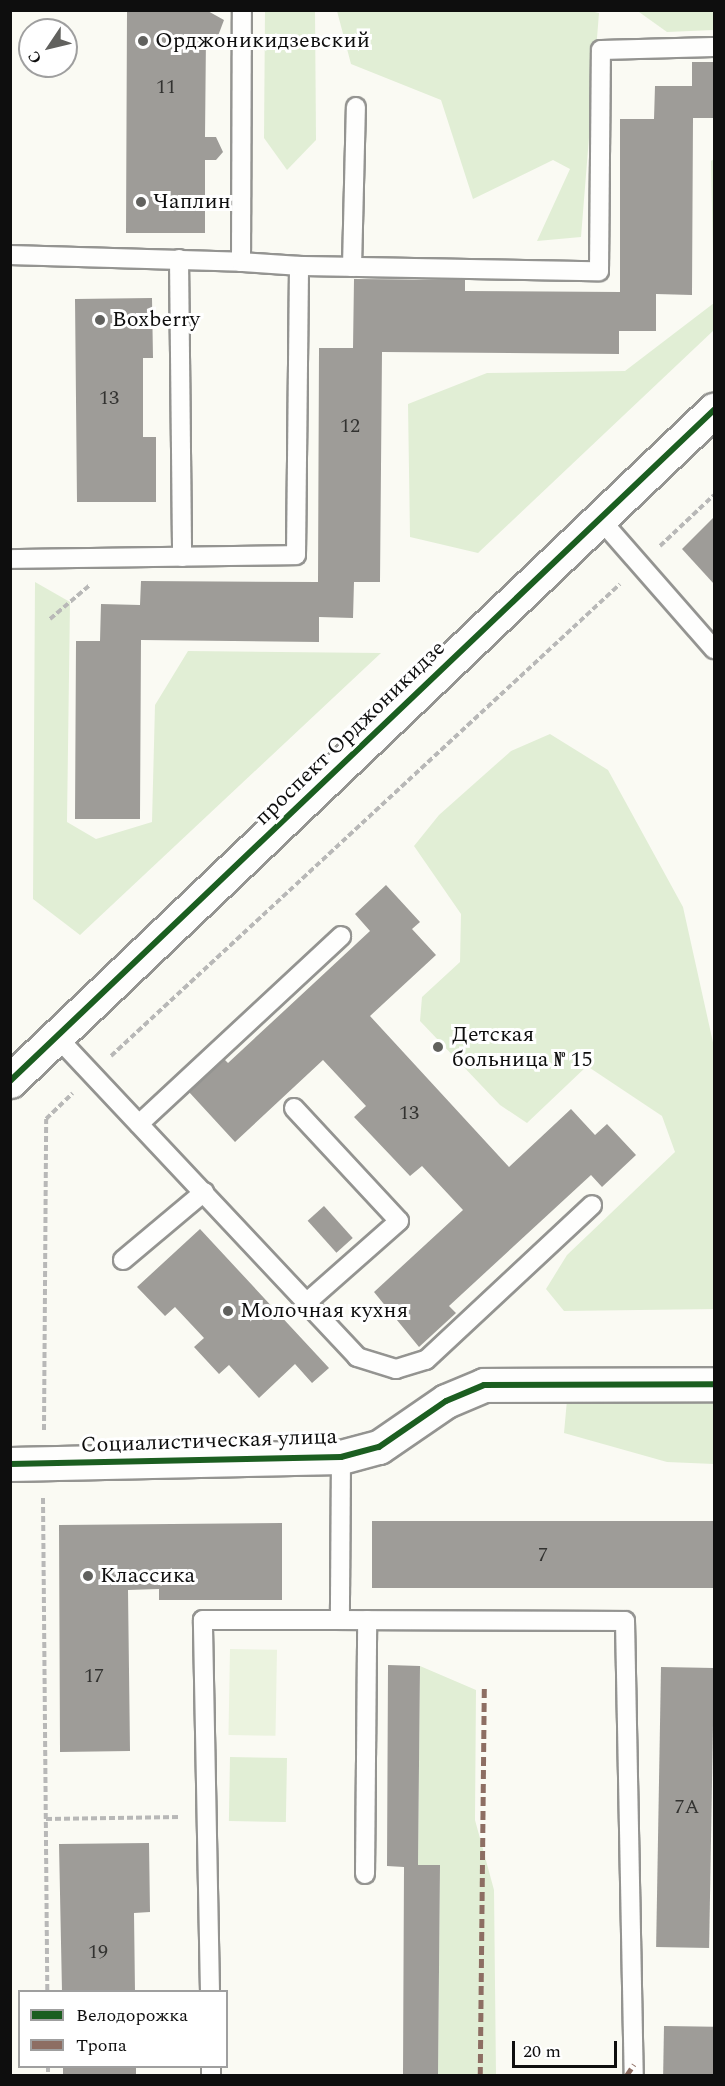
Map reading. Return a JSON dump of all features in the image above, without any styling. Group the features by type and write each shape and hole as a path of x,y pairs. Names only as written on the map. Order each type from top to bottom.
{"street":[{"name":"проспект Орджоникидзе","path":"10,1081 714,410"},
{"name":"Социалистическая улица","path":"10,1464 341,1457 379,1447 446,1401 484,1385 714,1384"}],"lane":[{"path":"241,262 242,10"},
{"path":"10,255 179,259 298,266 599,271 601,50 714,47"},
{"path":"352,267 356,107"},
{"path":"179,259 182,557"},
{"path":"10,559 296,555 298,266"},
{"path":"600,519 714,649"},
{"path":"139,1124 341,936"},
{"path":"57,1037 357,1357 396,1369 426,1360 592,1205"},
{"path":"294,1108 399,1221 306,1303"},
{"path":"123,1260 204,1192"},
{"path":"340,1620 341,1457"},
{"path":"210,1990 203,1620 625,1621 634,2076"},
{"path":"365,1874 367,1620"}],"path":[{"path":"47,1990 43,1463 46,1119 714,495"},
{"path":"50,620 122,558"},
{"path":"46,1819 206,1817"}],"green space":[{"path":"586,10 599,13 581,237 537,241 570,169 553,160 473,199 441,100 351,64 337,11"},
{"path":"265,11 315,11 316,140 287,170 264,138"},
{"path":"714,11 714,30 667,32 639,12"},
{"path":"714,159 714,303 711,161"},
{"path":"714,303 714,330 478,553 410,537 408,404 487,373 625,371"},
{"path":"35,582 70,602 67,822 96,839 152,822 155,705 188,651 381,653 80,935 33,899"},
{"path":"550,734 608,770 683,907 714,1047 714,1309 564,1311 546,1289 567,1255 675,1152 662,1116 587,1066 527,1123 500,1105 420,1021 422,997 460,962 461,914 414,846 439,815 511,751"},
{"path":"714,1399 714,1464 667,1462 564,1433 567,1400"},
{"path":"230,1649 277,1650 275,1736 228,1735"},
{"path":"420,1666 476,1690 475,1820 494,1890 496,2075 438,2075 440,1865 418,1865"},
{"path":"230,1757 287,1758 286,1822 229,1821"}],"building":[{"path":"127,10 206,10 224,20 218,36 206,36 205,137 216,137 223,152 216,160 205,160 205,233 126,233"},
{"path":"692,62 714,62 714,118 693,118 692,295 656,294 656,331 619,331 619,354 382,352 380,582 354,582 353,618 319,617 319,642 141,640 140,819 75,819 76,641 100,641 101,604 140,605 141,581 318,582 319,348 353,348 354,279 465,280 465,291 620,292 620,119 654,119 655,86 692,86"},
{"path":"152,298 153,358 143,358 143,437 156,437 156,502 77,502 75,299"},
{"path":"714,517 714,584 682,549"},
{"path":"386,885 420,922 412,929 436,955 370,1016 509,1167 571,1109 595,1135 607,1124 636,1155 602,1187 591,1175 449,1306 456,1313 419,1347 374,1292 463,1210 422,1166 410,1176 354,1117 366,1106 323,1060 235,1142 189,1092 224,1059 228,1063 370,931 355,914"},
{"path":"324,1206 353,1238 336,1253 308,1221"},
{"name":"Молочная кухня","path":"200,1229 329,1368 312,1383 295,1364 259,1398 229,1365 219,1374 194,1347 204,1338 175,1307 165,1316 137,1287"},
{"path":"372,1521 714,1521 714,1588 372,1588"},
{"path":"282,1523 282,1600 159,1600 159,1589 128,1590 130,1751 60,1752 59,1525"},
{"path":"388,1665 420,1666 418,1865 440,1865 438,2076 403,2076 404,1867 387,1866"},
{"path":"661,1667 714,1668 709,1948 656,1947"},
{"path":"149,1843 150,1912 134,1913 135,1990 62,1990 59,1844"},
{"path":"664,2026 714,2027 713,2076 663,2076"},
{"path":"63,2068 136,2068 136,2076 63,2076"}],"marked path":[{"path":"480,2076 484,1686"},
{"path":"626,2076 634,2064"}],"cycle path":[{"path":"10,1081 714,410"},
{"path":"10,1464 341,1457 379,1447 446,1401 484,1385 714,1384"}],"place":[{"name":"Орджоникидзевский","path":"143,41"},
{"name":"Чаплин","path":"141,202"},
{"name":"Boxberry","path":"100,320"},
{"name":"Детская больница № 15","path":"438,1047"},
{"name":"Молочная кухня","path":"228,1311"},
{"name":"Классика","path":"88,1576"}]}
